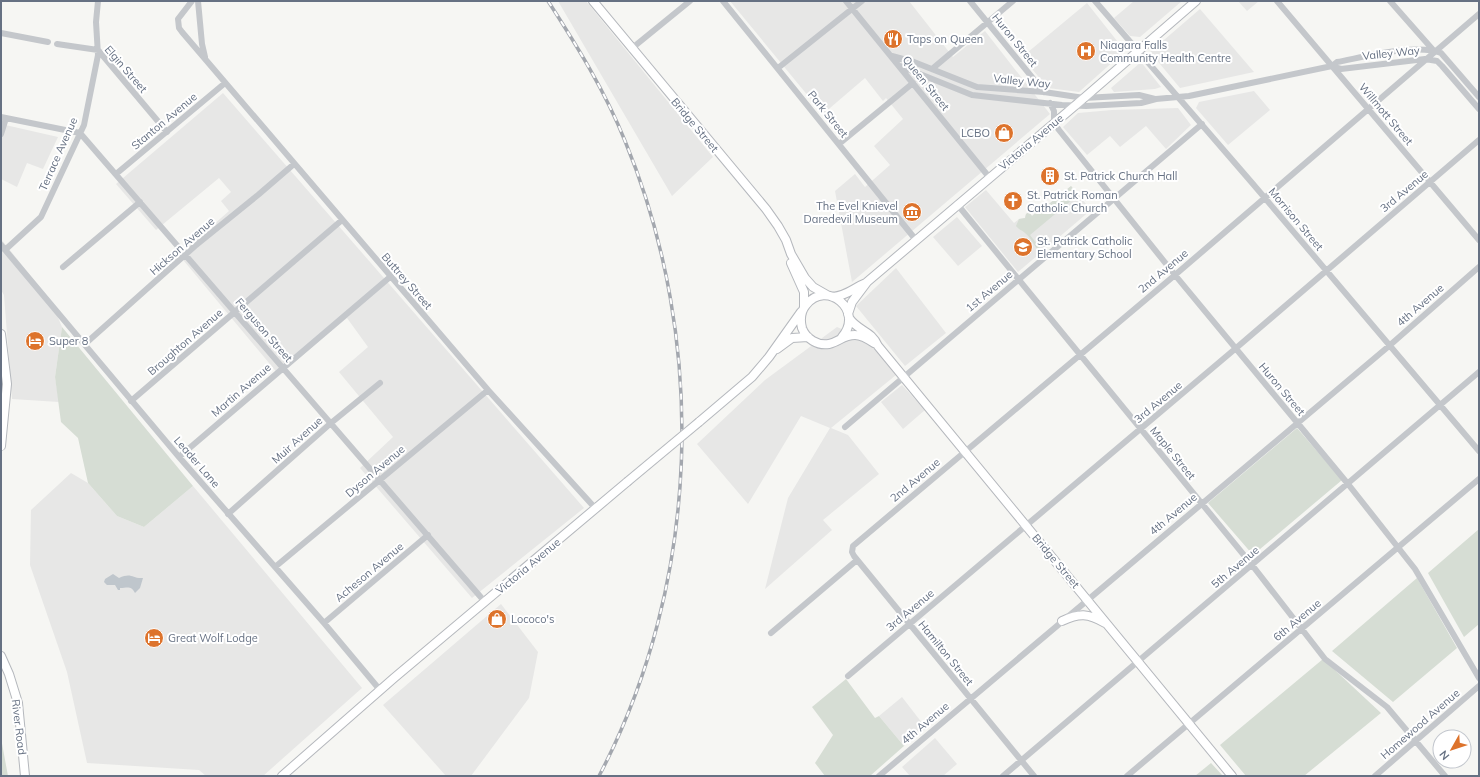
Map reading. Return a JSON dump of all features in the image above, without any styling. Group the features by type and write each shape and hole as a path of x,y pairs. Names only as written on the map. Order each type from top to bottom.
{"main road":[{"name":"Bridge Street","path":"593,1 766,209 778,226 786,240 791,254 793,268 804,292 803,309"},
{"name":"Victoria Avenue","path":"830,296 846,295 866,282 1084,98 1196,1"},
{"name":"Bridge Street","path":"791,254 809,283 822,293 830,296"},
{"name":"Victoria Avenue","path":"849,316 852,302 866,282"},
{"path":"830,296 843,303 849,316 848,329 837,341 825,344 813,341 808,337 801,325 803,309 814,298 830,296"},
{"name":"Victoria Avenue","path":"282,776 380,690 752,377 772,353 803,309"},
{"name":"Bridge Street","path":"849,316 857,328 872,336 878,346 1088,599 1232,776"},
{"path":"1,334 7,384 1,446"},
{"name":"Bridge Street","path":"842,337 860,336 878,346"},
{"name":"Victoria Avenue","path":"772,353 792,338 808,337"},
{"path":"1062,621 1075,615 1087,616 1099,619 1109,625"},
{"name":"River Road","path":"1,656 9,674 18,703 25,776"}],"street":[{"name":"Terrace Avenue","path":"3,248 41,217 84,125 98,50 96,22 98,1"},
{"name":"Buttrey Street","path":"192,1 179,18 179,28 207,63 488,390 596,508"},
{"name":"Buttrey Street","path":"198,1 202,49 207,63"},
{"path":"631,48 690,1"},
{"name":"Park Street","path":"723,1 916,240"},
{"name":"Queen Street","path":"846,1 989,177"},
{"path":"778,68 862,1"},
{"name":"Huron Street","path":"970,1 1044,92"},
{"path":"932,69 1013,1"},
{"name":"Morrison Street","path":"1095,1 1202,124 1479,451"},
{"name":"Willmott Street","path":"1277,1 1479,240"},
{"path":"1390,1 1434,51"},
{"name":"2nd Avenue","path":"857,560 852,552 853,546 857,541 1175,275 1434,51 1479,14"},
{"path":"1,33 48,42"},
{"name":"Elgin Street","path":"57,44 98,50 167,132"},
{"name":"Valley Way","path":"900,66 972,95 1074,106 1141,104 1156,99 1178,97 1264,81 1332,66 1337,62 1402,50 1418,49 1441,53 1479,97"},
{"name":"Valley Way","path":"892,56 914,62 977,87 1044,92 1084,98 1139,95 1156,99"},
{"name":"Valley Way","path":"1332,66 1341,69 1425,59 1437,61 1479,109"},
{"name":"Stanton Avenue","path":"116,174 225,83"},
{"path":"839,144 913,83"},
{"path":"1050,103 1054,111 1054,123"},
{"path":"1,134 4,117 80,133"},
{"name":"Huron Street","path":"1054,123 1235,349 1297,422 1416,569 1479,678"},
{"name":"1st Avenue","path":"845,427 1202,124"},
{"name":"Ferguson Street","path":"80,133 486,602"},
{"name":"3rd Avenue","path":"848,676 1141,429 1479,140"},
{"name":"Hickson Avenue","path":"85,344 195,246 294,164"},
{"path":"63,267 140,202"},
{"name":"Maple Street","path":"957,204 1252,566 1325,659 1387,706 1445,776"},
{"name":"Broughton Avenue","path":"131,401 342,220"},
{"name":"Leader Lane","path":"3,248 85,344 131,401 324,623 380,690"},
{"name":"4th Avenue","path":"879,776 1389,346 1479,267"},
{"name":"Martin Avenue","path":"179,457 390,276"},
{"name":"5th Avenue","path":"1003,776 1479,372"},
{"name":"Muir Avenue","path":"228,514 331,423 380,383"},
{"name":"Dyson Avenue","path":"275,567 379,479 488,390"},
{"name":"6th Avenue","path":"1127,776 1479,479"},
{"name":"Acheson Avenue","path":"324,623 428,535"},
{"path":"771,633 857,560"},
{"name":"Hamilton Street","path":"857,560 1034,776"},
{"name":"Homewood Avenue","path":"1375,776 1479,686"}],"shaded area":[{"path":"558,1 586,1 713,157 672,196"},
{"path":"730,1 909,1 953,57 985,31 1050,114 852,282 835,191 855,174 865,187 890,165 874,146 903,119 886,98 883,101 865,78 823,114"},
{"path":"1134,1 1182,1 1140,37 1130,36 1114,18"},
{"path":"1238,1 1259,1 1247,11"},
{"path":"1087,3 1125,51 1079,92 1048,88 1022,57"},
{"path":"1200,9 1254,72 1180,88 1150,52"},
{"path":"1141,62 1161,87 1155,89 1114,92 1111,88"},
{"path":"1254,91 1270,110 1228,145 1196,108 1199,102"},
{"path":"223,93 584,508 472,598 360,468 393,437 339,372 368,347 347,318 279,375 179,255 229,211 221,201 231,192 219,178 156,230 116,184"},
{"path":"1178,108 1191,125 1166,149 1146,126 1120,147 1110,136 1087,155 1063,127 1078,113 1112,110"},
{"path":"1,124 58,137 43,169 27,163 17,187 1,179"},
{"name":"St. Patrick Catholic Elementary School","path":"1071,186 1091,210 1018,272 965,207 986,190 1014,223 1019,219 1025,218 1026,214 1029,212 1032,216 1043,206 1044,208"},
{"path":"1071,186 1078,195 1030,235 1043,252 1040,254 1030,238 1016,226 1019,219 1025,218 1026,214 1029,212 1032,216 1043,206 1044,208"},
{"path":"957,217 982,246 958,266 933,237"},
{"path":"1,239 51,301 62,327 55,377 59,402 12,399 4,295 1,290"},
{"path":"896,268 946,333 905,366 856,306"},
{"path":"62,327 193,486 144,527 117,516 88,483 78,438 61,422 55,377"},
{"path":"837,327 867,340 896,375 831,428 848,435 879,474 823,520 832,530 765,589 788,498 830,428 801,416 748,504 697,444 765,380"},
{"path":"902,385 925,410 903,429 881,402"},
{"path":"1297,428 1342,480 1253,555 1208,503"},
{"path":"71,473 88,483 117,516 144,527 193,486 362,688 263,776 206,776 199,770 87,763 67,672 30,565 31,510"},
{"path":"1479,529 1479,624 1464,637 1428,573"},
{"path":"113,574 119,578 129,576 143,578 140,588 135,593 127,587 120,588 120,590 118,590 115,585 107,585 104,582 105,579"},
{"path":"1417,578 1457,648 1393,702 1332,651"},
{"path":"501,604 538,652 529,698 471,776 446,776 383,705"},
{"path":"1323,659 1381,713 1304,776 1246,776 1220,745"},
{"path":"846,679 875,718 879,716 904,746 870,776 825,776 815,763 833,735 812,707"},
{"path":"902,697 926,728 904,746 879,716"},
{"path":"1,738 8,776 1,776"},
{"path":"935,738 957,764 943,776 910,776 902,767"},
{"path":"1211,763 1223,776 1195,776"}],"railway":[{"path":"548,1 580,52 609,104 625,141 652,218 670,298 680,379 681,461 674,543 658,623 633,701 599,776"}],"place":[{"name":"Taps on Queen","path":"893,39"},
{"name":"Niagara Falls Community Health Centre","path":"1086,51"},
{"name":"LCBO","path":"1004,133"},
{"name":"St. Patrick Church Hall","path":"1050,176"},
{"name":"St. Patrick Roman Catholic Church","path":"1013,201"},
{"name":"The Evel Knievel Daredevil Museum","path":"912,212"},
{"name":"St. Patrick Catholic Elementary School","path":"1023,247"},
{"name":"Super 8","path":"35,341"},
{"name":"Lococo's","path":"497,619"},
{"name":"Great Wolf Lodge","path":"154,638"}]}
